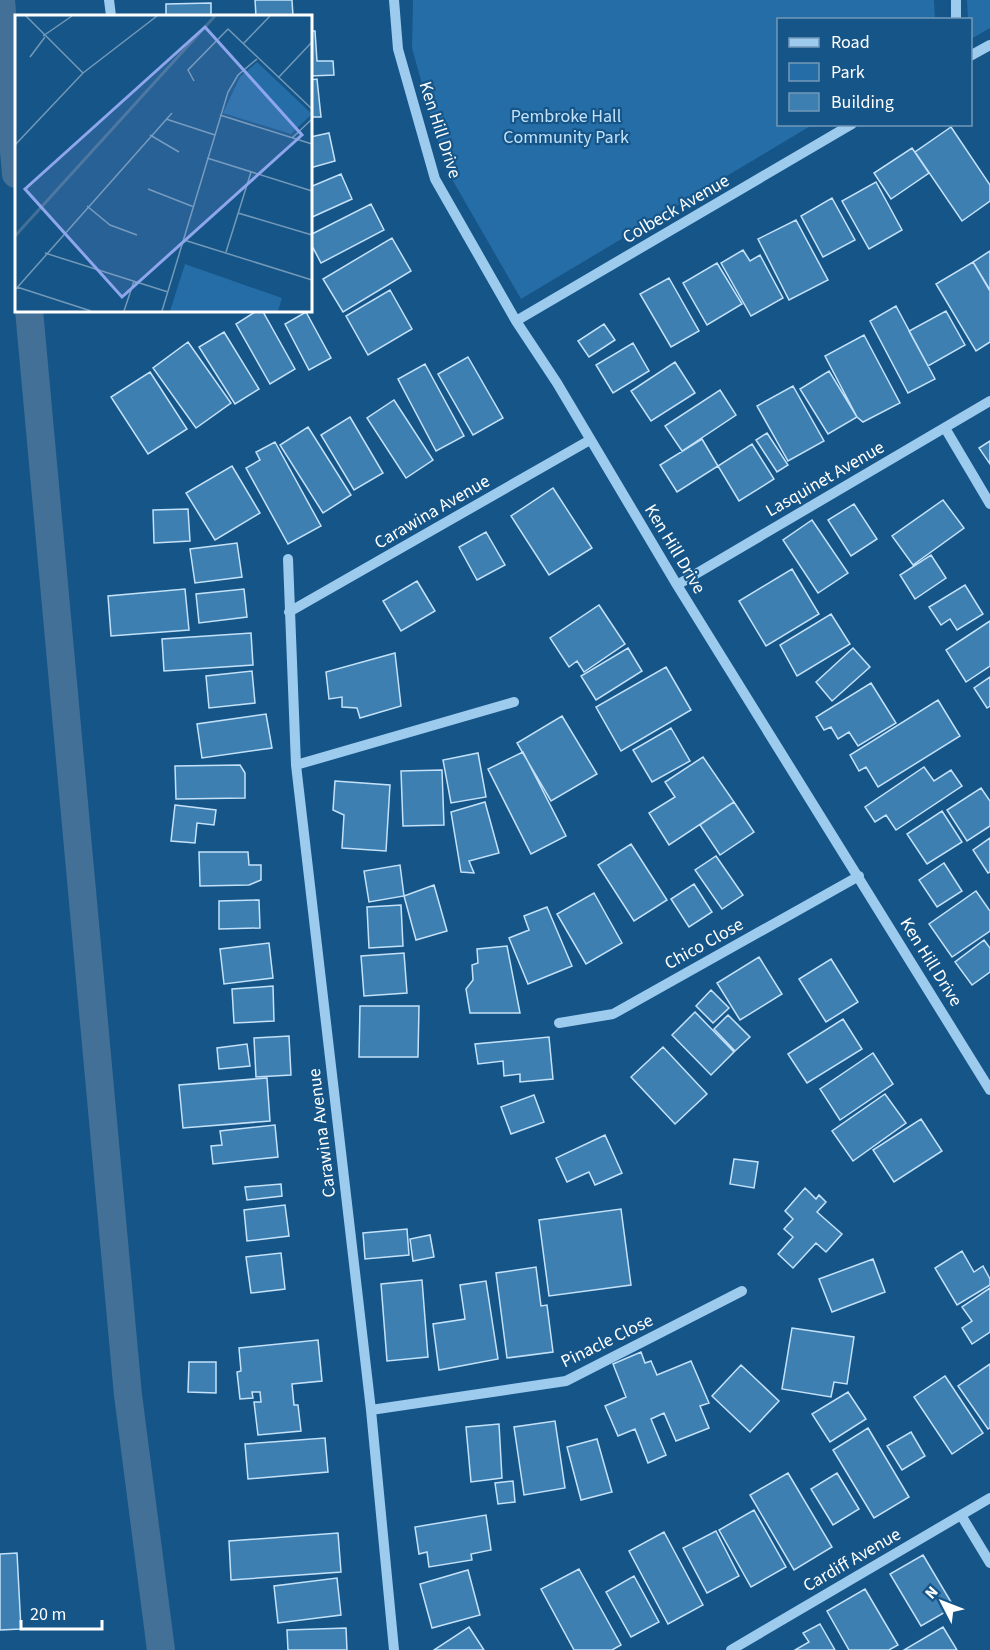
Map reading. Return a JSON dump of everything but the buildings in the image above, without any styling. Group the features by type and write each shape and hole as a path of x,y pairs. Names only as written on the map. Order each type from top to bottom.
{"street":[{"path":"109,0 111,15"},
{"name":"Ken Hill Drive","path":"394,0 398,49 435,179 516,321 557,383 677,585 986,1076 990,1090"},
{"path":"956,0 956,18"},
{"path":"972,55 990,45"},
{"name":"Colbeck Avenue","path":"516,321 849,126"},
{"name":"Lasquinet Avenue","path":"677,585 990,401"},
{"path":"945,428 990,504"},
{"name":"Carawina Avenue","path":"289,612 590,440"},
{"name":"Carawina Avenue","path":"288,559 296,765 371,1410 394,1650"},
{"path":"296,765 514,702"},
{"name":"Chico Close","path":"559,1023 613,1014 859,876"},
{"name":"Pinacle Close","path":"371,1410 566,1381 742,1291"},
{"name":"Cardiff Avenue","path":"731,1650 990,1498"},
{"path":"962,1515 990,1563"}],"green space":[{"name":"Pembroke Hall Community Park","path":"413,0 934,0 935,18 777,18 777,126 810,126 521,299 445,167 412,48"},
{"path":"967,0 990,0 990,28 972,38 972,18 968,18"}],"waterway":[{"path":"1,0 15,162"},
{"path":"29,312 128,1395 161,1650"}]}
